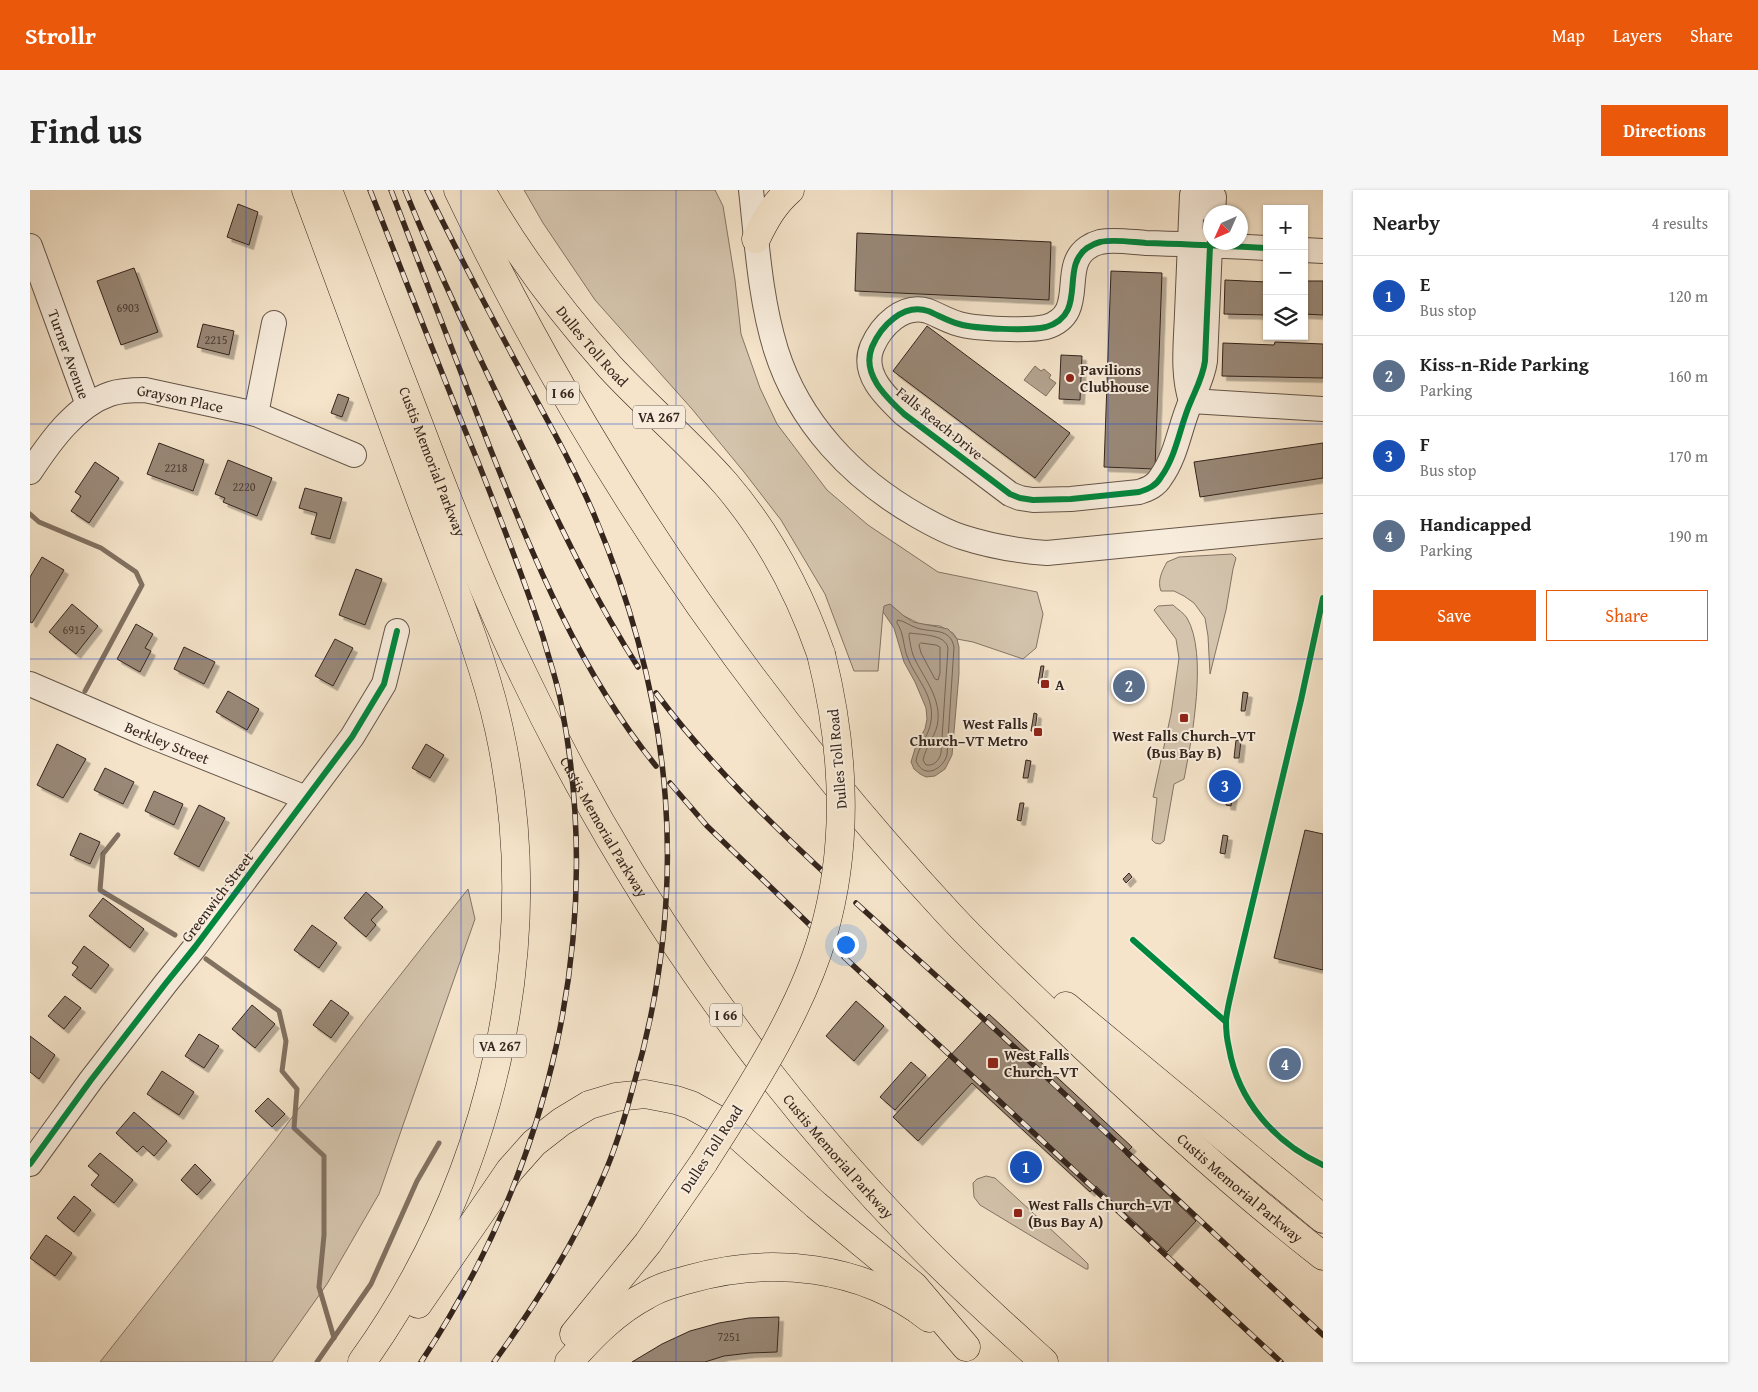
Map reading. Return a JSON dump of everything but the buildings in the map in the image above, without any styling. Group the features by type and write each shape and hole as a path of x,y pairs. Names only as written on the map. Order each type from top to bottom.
{"main road":[{"name":"VA 267","path":"306,190 485,673 506,762 516,851 516,909 505,1025 483,1114 453,1198 428,1255 394,1314 362,1362"},
{"name":"Custis Memorial Parkway","path":"328,190 465,545 492,606 561,751 600,823 645,897 687,961 732,1023 812,1124 912,1237 978,1302 1044,1362"},
{"name":"Custis Memorial Parkway","path":"458,190 524,323 620,488 719,635 777,712 849,801 951,916 1083,1046 1141,1101 1323,1256"},
{"name":"Dulles Toll Road","path":"481,190 518,250 571,321 629,387 723,481 748,512 788,576 808,617 821,654 828,682 838,738 842,800 838,859 829,913 814,961 791,1012 761,1068 704,1162 648,1243 550,1362"},
{"path":"756,239 769,213 790,190"},
{"path":"849,801 914,856 1009,958 1323,1219"},
{"path":"377,1362 510,1170 528,1149 561,1122 589,1105 616,1097 645,1094 691,1105 720,1121 735,1132 816,1205 914,1286 966,1347 904,1300 865,1284 839,1275 813,1270 767,1266 746,1267 701,1276 661,1288 620,1312 570,1362"}],"street":[{"path":"751,190 765,308 777,352 790,384 806,413 827,443 854,472 902,507 938,528 960,537 1019,551 1047,553 1323,526"},
{"name":"Falls Reach Drive","path":"1195,190 1192,195 1203,243 1107,241 1091,245 1080,255 1076,262 1072,299 1069,308 1057,321 1038,329 968,326 927,311 916,309 906,311 892,320 879,335 870,356 869,366 872,376 879,388 916,424 1010,494 1033,500 1090,498 1148,489 1156,484 1166,468 1191,401 1201,381 1204,368 1203,250"},
{"path":"1206,190 1214,196 1213,205"},
{"name":"Turner Avenue","path":"30,246 88,405"},
{"name":"Falls Reach Drive","path":"1248,247 1263,248"},
{"path":"1308,250 1323,251"},
{"path":"256,414 274,323"},
{"name":"Grayson Place","path":"30,472 46,448 88,405 112,393 132,390 145,390 256,414 354,455"},
{"path":"1191,401 1323,409"},
{"name":"Greenwich Street","path":"30,1164 97,1072 195,947 352,737 384,684 396,631"},
{"name":"Berkley Street","path":"30,684 146,734 306,798"}],"shaded area":[{"path":"524,190 715,190 723,206 735,280 741,334 760,388 777,424 827,490 868,525 938,572 1037,592 1043,614 1036,648 1023,659 973,642 957,639 953,633 940,626 920,624 904,616 883,612 878,671 854,671 825,594 781,520 692,409 595,300 543,223"},
{"path":"1232,554 1236,558 1226,610 1210,674 1205,618 1194,603 1184,596 1174,591 1161,591 1160,580 1167,562 1179,557"},
{"path":"1173,605 1187,618 1193,634 1197,653 1196,697 1191,742 1184,779 1174,784 1164,841 1160,844 1152,840 1157,798 1153,797 1171,714 1179,658 1176,639 1154,610 1158,606"},
{"path":"468,889 475,919 379,1194 327,1284 272,1362 100,1362 275,1140 368,1016"},
{"path":"986,1176 995,1178 1083,1259 1088,1264 1088,1269 980,1205 974,1197 973,1183 977,1179"}],"water":[{"path":"1035,366 1041,371 1044,369 1051,375 1049,378 1056,383 1046,396 1024,380"},
{"path":"890,604 913,622 948,629 957,639 959,647 959,674 952,755 945,769 935,776 926,777 920,774 914,769 911,762 917,742 925,729 927,719 926,708 904,662 894,628 883,612 884,606"}],"waterway":[{"path":"30,514 39,522 101,548 136,572 142,585 85,691"},
{"path":"118,835 103,854 100,890 175,935"},
{"path":"206,959 279,1011 286,1041 282,1071 297,1089 294,1128 324,1156 324,1235 319,1287 334,1338"},
{"path":"317,1362 371,1284 417,1181 439,1143"}],"railway":[{"path":"370,190 536,615 561,703 573,790 576,876 570,962 556,1046 534,1129 504,1210 466,1287 421,1362"},
{"path":"391,190 490,448 542,573 561,614 604,692 656,766"},
{"path":"405,190 461,319 563,530 591,586 638,667"},
{"path":"427,190 568,459 595,517 622,587 642,658 657,728 665,799 667,870 663,941 651,1014 623,1121 608,1166 580,1226 540,1295 494,1362"},
{"path":"656,693 717,766 783,834 830,878"},
{"path":"670,783 707,826 813,928"},
{"path":"856,903 997,1031 1323,1335"},
{"path":"844,957 1281,1362"}],"cycle path":[{"path":"1203,245 1117,241 1098,242 1087,248 1079,257 1075,267 1067,312 1059,321 1046,327 1015,329 967,326 919,309 902,313 887,324 872,347 869,357 873,376 883,392 904,414 1010,494 1033,500 1071,499 1146,490 1159,480 1171,459 1187,410 1203,372 1210,250"},
{"path":"1248,247 1263,248"},
{"path":"1323,598 1301,700 1228,1005 1226,1021 1226,1031 1234,1067 1250,1103 1261,1118 1289,1145 1323,1165"},
{"path":"30,1164 91,1080 195,947 352,737 384,684 397,631"},
{"path":"1133,940 1226,1022"}],"place":[{"name":"Pavilions Clubhouse","path":"1070,378"},
{"name":"A","path":"1045,684"},
{"name":"Kiss-n-Ride Parking","path":"1129,686"},
{"name":"West Falls Church–VT (Bus Bay B)","path":"1184,718"},
{"name":"West Falls Church–VT Metro","path":"1038,732"},
{"name":"F","path":"1225,786"},
{"name":"West Falls Church–VT","path":"993,1063"},
{"name":"Handicapped","path":"1285,1064"},
{"name":"E","path":"1026,1167"},
{"name":"West Falls Church–VT (Bus Bay A)","path":"1018,1213"}]}
